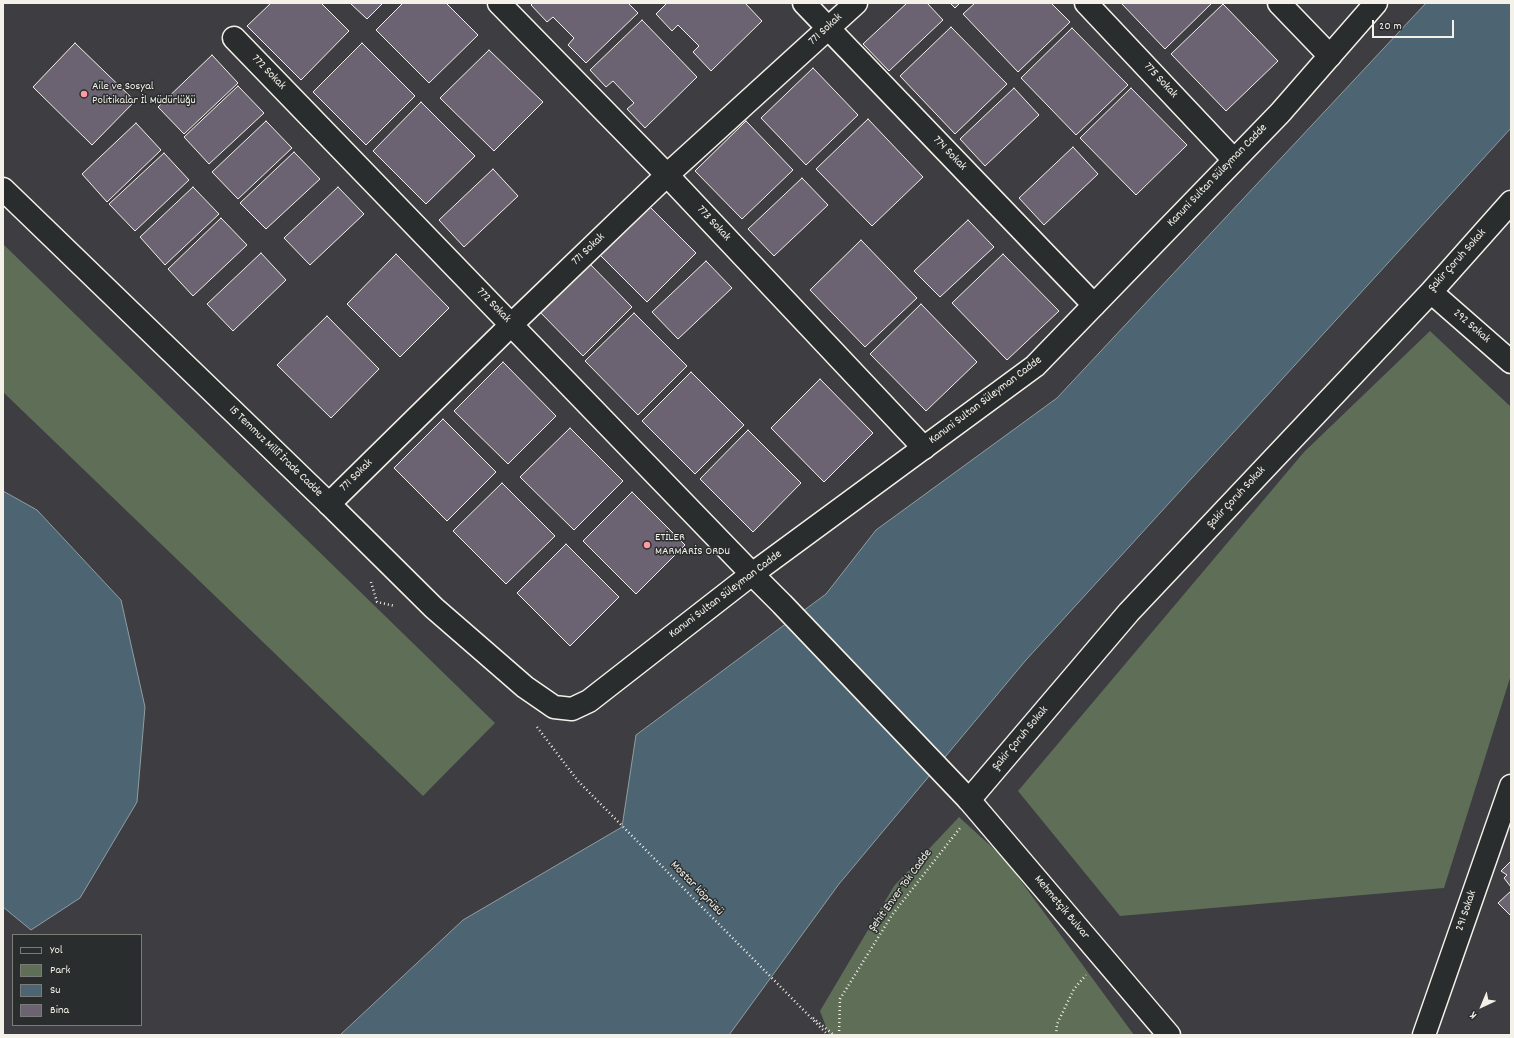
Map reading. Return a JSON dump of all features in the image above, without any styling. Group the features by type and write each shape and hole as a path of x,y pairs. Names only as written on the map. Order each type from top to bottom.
{"street":[{"name":"773 Sokak","path":"499,3 667,175 924,448"},
{"name":"774 Sokak","path":"804,3 1094,305"},
{"name":"771 Sokak","path":"329,504 511,325 667,175 856,3"},
{"name":"775 Sokak","path":"1086,3 1234,160"},
{"path":"1279,3 1330,56"},
{"name":"Kanuni Sultan Süleyman Cadde","path":"554,707 572,710 589,701 752,574 1035,366 1280,113 1376,3"},
{"name":"772 Sokak","path":"234,38 752,574"},
{"name":"15 Temmuz Millî İrade Cadde","path":"3,189 329,504 434,608 526,687 554,707"},
{"name":"Şakir Çoruh Sokak","path":"973,804 1129,612 1431,292 1511,202"},
{"name":"292 Sokak","path":"1431,292 1511,362"},
{"name":"Mehmetçik Bulvar","path":"752,574 973,804 1170,1035"},
{"name":"291 Sokak","path":"1424,1035 1511,786"}],"path":[{"name":"Mostar köprüsü","path":"578,781 801,1009"},
{"name":"Şehit Enver Tok Cadde","path":"839,1035 840,999 892,915 973,804"},
{"path":"1056,1035 1057,1024 1074,988 1089,972"},
{"path":"801,1009 828,1035"},
{"path":"801,1009 834,1035"}],"green space":[{"path":"3,244 495,723 423,796 3,392"},
{"path":"1430,331 1511,407 1511,675 1444,888 1120,916 1018,791 1304,452"},
{"path":"959,817 1004,858 1134,1035 829,1035 820,1011 894,886"}],"water":[{"path":"1426,3 1511,3 1511,128 1026,660 839,884 729,1035 340,1035 463,920 622,827 636,735 826,594 876,530 1057,398"},
{"path":"3,491 37,510 121,600 145,707 137,802 80,898 31,930 3,907"}],"building":[{"path":"271,3 321,3 349,31 301,80 247,26"},
{"path":"350,3 383,3 367,19"},
{"path":"403,3 446,3 478,35 429,83 376,30"},
{"path":"533,3 628,3 638,13 586,63 568,45 574,38 553,17 547,22 531,5"},
{"path":"667,3 745,3 762,21 711,71 693,52 699,46 678,25 672,31 656,14"},
{"path":"907,3 927,3 943,20 889,71 863,44"},
{"path":"950,3 960,3 955,8"},
{"path":"975,3 1051,3 1070,22 1018,72 963,14"},
{"path":"1121,3 1212,3 1165,49"},
{"path":"1223,4 1278,61 1226,111 1171,54"},
{"path":"642,20 697,77 645,128 627,109 634,103 613,81 606,87 590,70"},
{"path":"951,27 1007,84 955,134 900,76"},
{"path":"1072,28 1128,85 1076,135 1021,78"},
{"name":"Aile ve Sosyal Politikalar İl Müdürlüğü","path":"75,43 135,101 92,145 33,87"},
{"path":"362,43 415,96 366,145 313,92"},
{"path":"489,50 543,102 494,151 440,98"},
{"path":"212,55 238,83 184,134 158,107"},
{"path":"813,68 858,115 806,165 761,118"},
{"path":"238,86 264,113 209,164 184,137"},
{"path":"1014,88 1039,115 985,166 960,139"},
{"path":"1131,88 1187,145 1136,195 1080,138"},
{"path":"421,102 475,156 426,204 373,151"},
{"path":"868,119 923,177 872,226 816,169"},
{"path":"266,121 292,148 238,199 212,172"},
{"path":"746,121 793,170 742,219 695,171"},
{"path":"136,123 161,150 107,202 82,174"},
{"path":"1073,147 1098,174 1044,225 1019,198"},
{"path":"294,152 320,179 266,229 240,203"},
{"path":"164,153 189,180 135,231 109,204"},
{"path":"493,169 518,196 464,247 439,220"},
{"path":"802,178 828,205 774,256 748,229"},
{"path":"193,187 219,214 165,265 140,237"},
{"path":"338,187 364,214 310,265 284,238"},
{"path":"649,206 696,253 647,302 600,255"},
{"path":"221,218 247,245 193,296 168,269"},
{"path":"968,220 994,247 940,297 914,271"},
{"path":"861,240 917,298 865,347 810,290"},
{"path":"261,253 286,280 233,331 207,304"},
{"path":"396,254 449,308 400,357 347,304"},
{"path":"1003,254 1059,311 1007,360 952,303"},
{"path":"586,260 632,307 583,356 537,309"},
{"path":"706,261 732,288 678,339 652,312"},
{"path":"921,304 977,362 926,411 870,354"},
{"path":"634,313 687,366 638,415 585,361"},
{"path":"327,316 379,369 331,418 277,365"},
{"path":"503,362 556,416 508,464 454,411"},
{"path":"691,372 744,425 695,474 642,421"},
{"path":"820,379 873,433 824,482 771,428"},
{"path":"443,419 496,472 447,521 394,468"},
{"path":"570,428 623,481 574,530 520,477"},
{"path":"748,430 801,483 753,532 700,479"},
{"path":"502,483 555,536 506,584 453,531"},
{"path":"632,492 685,545 636,594 583,541"},
{"path":"566,544 619,597 570,646 517,593"},
{"path":"1511,861 1511,887 1504,878 1507,875 1501,871"},
{"path":"1511,891 1511,916 1498,903"}],"place":[{"name":"Aile ve Sosyal Politikalar İl Müdürlüğü","path":"84,94"},
{"name":"ETİLER MARMARİS ORDU","path":"647,545"}]}
